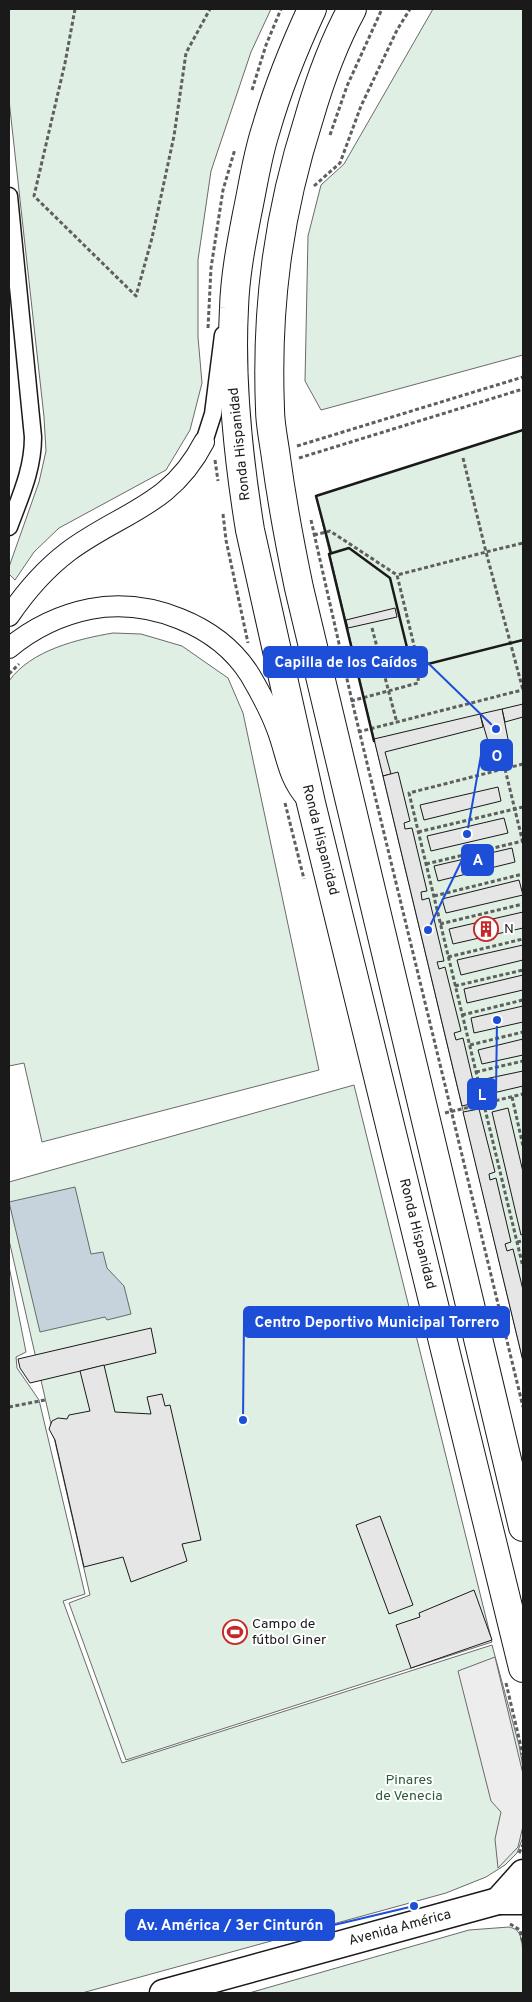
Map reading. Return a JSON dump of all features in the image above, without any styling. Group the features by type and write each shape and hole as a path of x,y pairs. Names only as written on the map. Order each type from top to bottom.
{"highway":[{"name":"Ronda Hispanidad","path":"312,9 291,55 265,130 240,253 234,305 234,395 243,488 252,539 311,803 523,1668"},
{"path":"352,9 324,69 286,198 274,266 269,334 270,411 283,510 302,539 347,735 425,1118 523,1527"}],"main road":[{"path":"498,1901 523,1873"},
{"name":"Avenida América","path":"162,1993 498,1901 523,1901"}],"street":[{"path":"9,196 33,437 30,472 9,527"},
{"path":"9,616 20,600 52,564 99,531 155,500 172,487 186,472 204,442 213,414 223,334 234,305"},
{"path":"15,655 28,634 73,613 102,607 131,607 157,612 200,628 220,642 237,658 249,674 272,717 292,780 311,803"}],"path":[{"path":"75,9 65,63 34,196 136,296 152,238 174,136 186,53 210,9"},
{"path":"328,140 346,86 382,9"},
{"path":"314,186 340,163 361,106 397,30 410,9"},
{"path":"312,194 317,177"},
{"path":"296,446 523,377"},
{"path":"298,458 523,389"},
{"path":"296,437 300,466"},
{"path":"347,735 523,690 463,458"},
{"path":"310,518 302,539 347,735 452,1111 523,1407"},
{"path":"302,539 330,531 396,575 419,666 418,683 340,704"},
{"path":"396,575 523,543"},
{"path":"372,628 396,722"},
{"path":"9,674 15,655"},
{"path":"523,764 409,793 523,1267"},
{"path":"426,864 523,841 506,768"},
{"path":"418,832 523,807"},
{"path":"434,896 523,874"},
{"path":"440,924 523,904"},
{"path":"448,956 523,939"},
{"path":"455,986 523,970"},
{"path":"462,1015 523,1000"},
{"path":"470,1045 523,1032"},
{"path":"476,1072 523,1061"},
{"path":"425,1118 523,1094"},
{"path":"512,1097 523,1146"},
{"path":"517,1242 523,1240"},
{"path":"9,1407 45,1400"}],"green space":[{"path":"9,9 271,9 251,52 211,171 198,260 198,337 202,383 190,430 166,470 59,528 34,552 15,580 9,574 9,567 39,482 46,451 44,417 9,100"},
{"path":"433,9 523,9 523,355 321,410 305,381 308,236 321,185 344,164"},
{"path":"523,430 523,1361 316,496"},
{"path":"113,633 141,634 182,646 228,678 243,713 319,1070 42,1142 24,1063 9,1066 9,681 18,670 42,654 71,643"},
{"path":"354,1085 492,1642 126,1760 69,1603 90,1595 9,1240 9,1182"},
{"name":"Pinares de Venecia","path":"9,1266 26,1352 16,1357 17,1368 39,1400 85,1594 63,1601 122,1763 492,1645 519,1745 523,1767 523,1837 517,1853 505,1865 486,1877 446,1893 82,1993 9,1993"},
{"path":"509,1927 517,1931 521,1938 523,1993 249,1993 469,1930"}],"shaded area":[{"path":"75,1187 91,1254 103,1252 107,1268 124,1286 131,1314 107,1320 105,1317 40,1332 9,1202"},
{"path":"495,1657 523,1774 523,1826 518,1847 498,1868 495,1839 501,1812 491,1801 458,1671"}],"building":[{"path":"395,608 397,617 348,628 346,620"},
{"path":"523,704 523,717 505,722 502,709"},
{"path":"502,709 509,744 490,748 480,714"},
{"path":"480,714 483,727 385,752 391,774 383,776 374,739"},
{"path":"398,772 410,821 404,823 405,829 412,828 427,891 421,892 422,900 429,898 444,961 437,962 439,969 445,967 461,1031 454,1033 456,1040 463,1038 478,1102 462,1106 383,776"},
{"path":"498,787 501,801 424,820 420,805"},
{"path":"504,818 508,833 431,851 427,836"},
{"path":"512,848 515,862 438,881 434,866"},
{"path":"519,880 523,895 446,913 442,899"},
{"name":"N","path":"523,912 523,928 453,944 449,929"},
{"name":"N","path":"523,945 523,960 461,975 457,960"},
{"name":"N","path":"523,975 523,990 467,1003 464,989"},
{"path":"523,1006 523,1022 474,1033 471,1018"},
{"path":"523,1039 523,1055 482,1064 478,1050"},
{"path":"523,1071 523,1086 489,1094 485,1079"},
{"path":"508,1108 523,1172 523,1234 521,1235 492,1112"},
{"path":"479,1109 495,1172 489,1174 490,1180 496,1178 511,1242 505,1244 507,1251 513,1249 523,1290 523,1361 463,1112"},
{"path":"151,1328 156,1353 30,1383 20,1368 18,1359"},
{"path":"104,1365 115,1412 151,1414 147,1397 162,1394 165,1406 170,1405 201,1540 182,1544 187,1561 131,1582 123,1557 84,1567 55,1440 49,1429 52,1421 58,1418 67,1419 69,1415 90,1411 80,1371"},
{"path":"380,1516 413,1605 389,1614 356,1525"},
{"path":"474,1590 492,1640 411,1668 396,1625 420,1617 419,1613"}],"wall":[{"path":"331,553 316,496 523,430"},
{"path":"374,741 329,554 349,548 390,578 412,668 523,640"}],"place":[{"name":"Capilla de los Caídos","path":"496,729"},
{"name":"O","path":"467,834"},
{"name":"N","path":"486,929"},
{"name":"A","path":"428,930"},
{"name":"L","path":"497,1020"},
{"name":"Centro Deportivo Municipal Torrero","path":"243,1420"},
{"name":"Campo de fútbol Giner","path":"235,1632"},
{"name":"Av. América / 3er Cinturón","path":"414,1906"}]}
